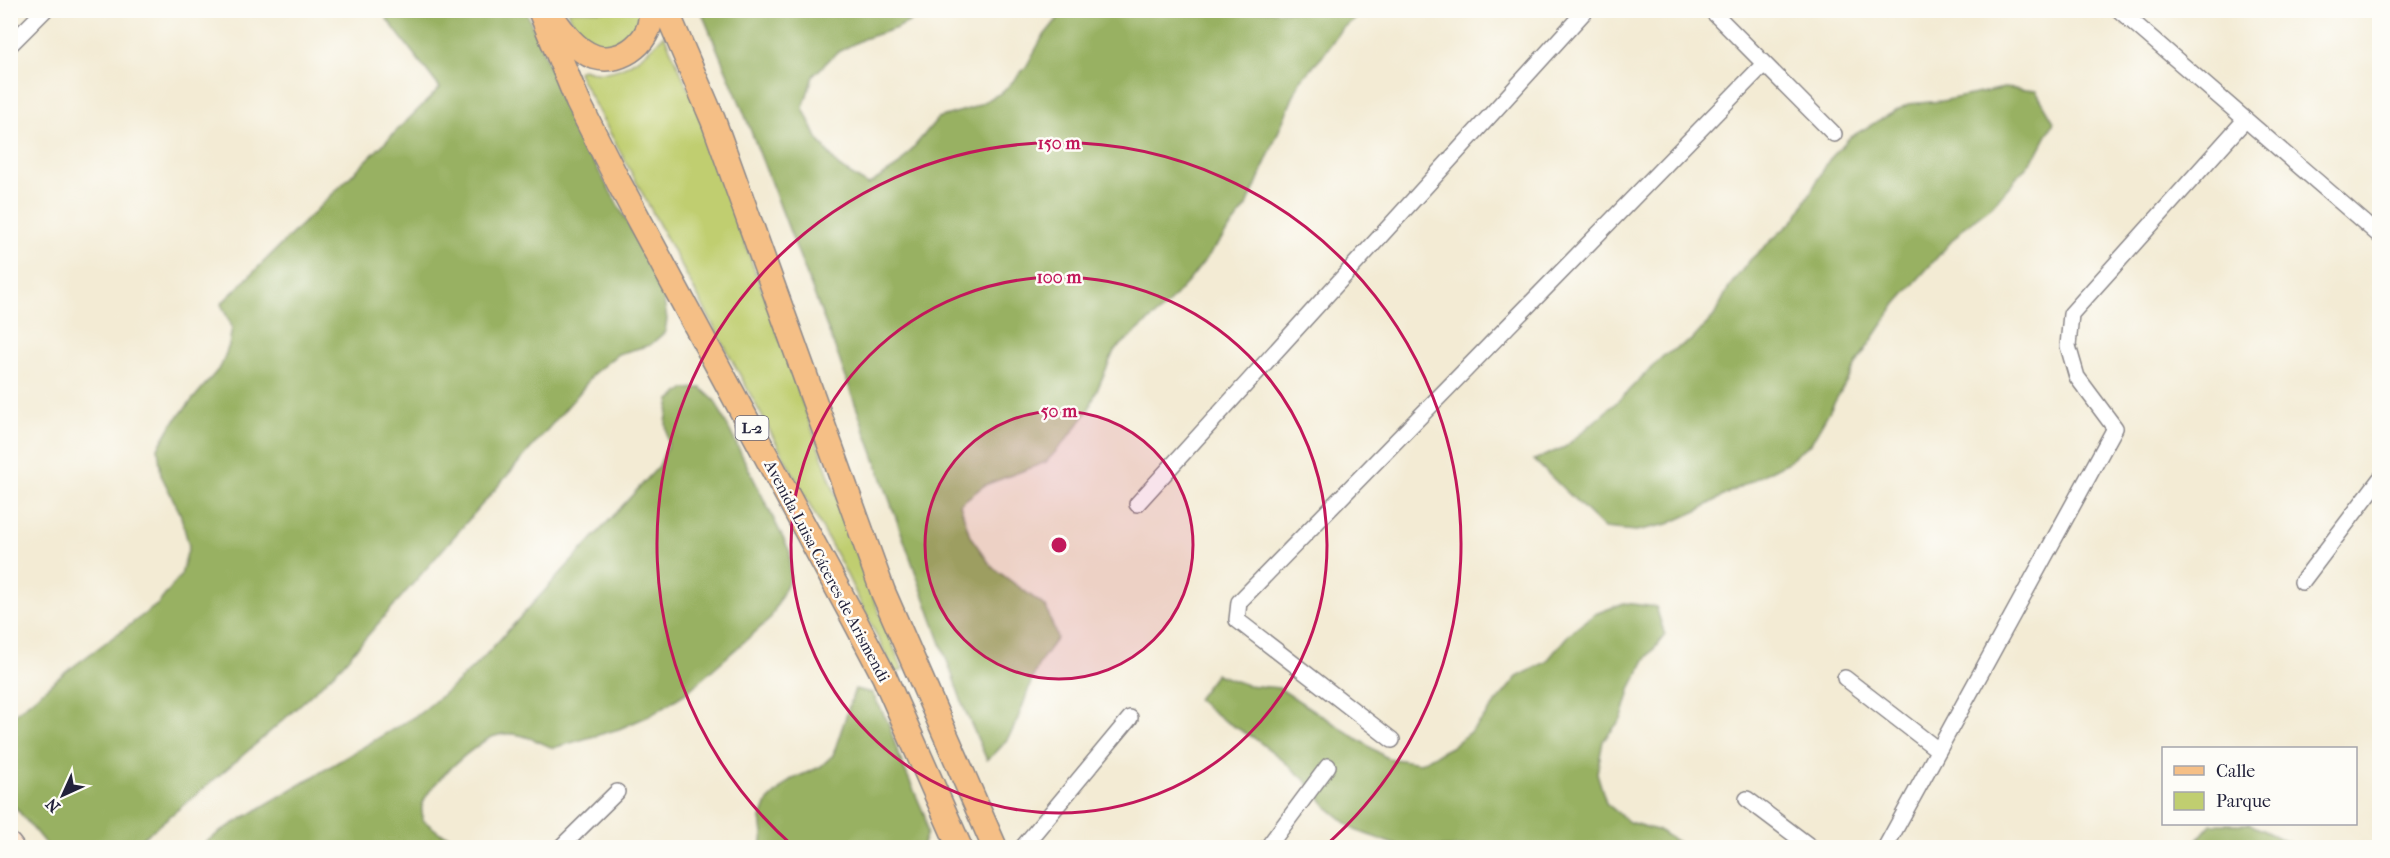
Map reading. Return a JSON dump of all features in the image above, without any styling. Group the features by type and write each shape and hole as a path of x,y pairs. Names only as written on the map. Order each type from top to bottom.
{"main road":[{"name":"Avenida Luisa Cáceres de Arismendi","path":"540,10 578,102 619,183 879,667 960,848"},
{"path":"549,10 563,33 578,47 594,57 611,59 627,53 648,33 650,10"},
{"name":"Avenida Luisa Cáceres de Arismendi","path":"666,10 713,120 883,592 995,848"}],"street":[{"path":"10,45 45,10"},
{"path":"1137,504 1586,10"},
{"path":"1711,10 1834,134"},
{"path":"2119,10 2379,236"},
{"path":"1392,740 1237,620 1239,602 1764,64"},
{"path":"1885,848 2115,428 2077,377 2068,346 2071,314 2246,120"},
{"path":"2302,582 2379,479"},
{"path":"1845,678 1938,750"},
{"path":"1022,848 1130,718"},
{"path":"1267,848 1328,766"},
{"path":"560,848 617,792"},
{"path":"1748,800 1812,848"}],"green space":[{"path":"396,11 526,11 577,132 638,241 663,294 667,319 665,332 650,345 618,354 593,374 581,391 342,665 267,734 137,843 141,847 48,847 11,802 10,718 63,674 158,604 181,575 189,546 180,513 161,475 158,448 172,424 221,366 229,345 232,327 221,304 440,88 386,18"},
{"path":"568,11 642,11 635,28 627,39 616,45 597,48 577,32"},
{"path":"701,11 930,11 897,28 863,39 836,53 813,76 803,108 817,138 839,167 868,185 898,166 938,118 972,108 1003,92 1026,67 1042,38 1064,11 1366,11 1341,29 1322,57 1300,81 1247,206 1188,282 1165,307 1114,351 1088,411 1068,438 1046,462 985,485 960,504 970,536 992,567 1046,607 1057,638 1038,666 1014,728 998,750 987,760 964,708 837,353 742,108"},
{"path":"664,35 693,99 869,587 903,670 895,673 843,567 578,72 582,69 594,72 617,70 638,59"},
{"path":"2004,88 2036,91 2054,122 2037,154 1992,206 1964,227 1896,304 1860,358 1811,443 1786,463 1699,510 1668,524 1636,531 1604,528 1534,460 1565,447 1618,401 1663,356 1692,340 1714,316 1729,287 1750,260 1796,218 1829,160 1850,137 1908,104 1942,101"},
{"path":"701,388 715,401 790,552 790,578 770,619 686,693 651,715 619,729 553,748 525,736 503,734 487,740 465,755 442,777 426,798 422,808 423,820 440,833 475,847 199,847 223,830 419,714 451,688 481,660 659,466 668,445 666,422 670,400 684,389"},
{"path":"1624,603 1656,607 1665,635 1645,660 1631,687 1622,718 1603,741 1597,773 1606,803 1629,822 1660,831 1685,847 1401,847 1355,830 1328,808 1306,781 1279,757 1254,738 1223,720 1197,699 1216,674 1247,685 1279,688 1387,758 1420,763 1451,747 1476,727 1517,677 1546,662 1569,634 1595,614"},
{"path":"855,689 872,693 888,722 899,756 925,816 927,833 922,847 761,847 763,834 761,818 767,802 790,780 820,767 833,755"},
{"path":"2210,825 2252,825 2297,847 2191,847"}]}
